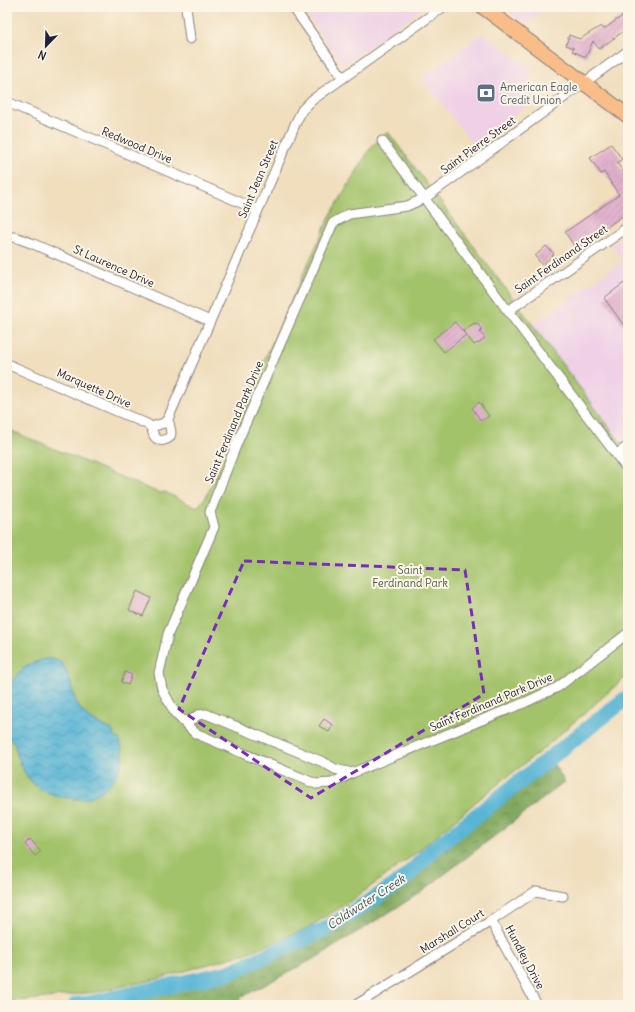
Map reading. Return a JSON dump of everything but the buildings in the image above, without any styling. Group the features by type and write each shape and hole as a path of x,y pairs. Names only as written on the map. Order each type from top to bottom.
{"main road":[{"path":"483,7 628,116"}],"street":[{"path":"186,7 190,39"},
{"path":"293,7 343,78"},
{"name":"Saint Jean Street","path":"165,440 169,437 171,432 168,418 302,110 312,100 443,7"},
{"name":"Saint Pierre Street","path":"424,198 628,52"},
{"name":"Redwood Drive","path":"7,102 258,210"},
{"path":"382,141 628,470"},
{"name":"Saint Ferdinand Park Drive","path":"424,198 407,206 349,214 333,223 237,443 210,512 214,527 168,634 159,673 162,688 175,713 195,733 316,784 332,783 352,773 526,702 558,687 628,633"},
{"name":"Saint Ferdinand Street","path":"508,311 628,227"},
{"name":"St Laurence Drive","path":"7,237 15,237 31,243 210,321"},
{"name":"Marquette Drive","path":"7,364 151,427 155,437 159,440 165,440"},
{"path":"151,427 164,423 168,418"},
{"path":"616,454 628,446"},
{"path":"182,720 190,721 198,715 206,714 323,762 335,769 352,773"},
{"name":"Marshall Court","path":"356,1005 491,921 536,891 563,896"},
{"name":"Hundley Drive","path":"491,921 536,1005"}],"highlighted area":[{"path":"244,561 465,570 484,694 311,798 179,709"}],"shaded area":[{"path":"302,7 425,7 343,65"},
{"path":"502,7 550,7 524,24"},
{"path":"483,33 530,68 533,94 523,109 473,144 422,78"},
{"path":"628,233 628,452 623,455 527,329 623,261 612,245"}],"green space":[{"name":"Saint Ferdinand Park","path":"388,132 628,452 628,675 542,750 484,795 415,854 351,901 304,930 247,953 157,979 95,992 29,1000 7,1001 7,429 159,493 165,492 197,508 207,495 249,402 248,396 329,218 371,147"},
{"path":"554,765 565,782 420,893 319,956 240,998 244,1005 110,1005 230,980 325,937 405,888 436,856"}],"water":[{"path":"45,659 56,660 64,666 67,671 75,699 81,710 91,719 112,730 115,737 119,739 123,756 118,772 108,786 94,796 78,799 62,797 46,792 34,785 19,763 20,760 17,756 15,743 9,739 7,730 7,697 9,688 19,672 28,665"}],"waterway":[{"name":"Coldwater Creek","path":"76,1005 87,1004 228,973 328,928 402,881 435,848 628,697"}],"place":[{"name":"American Eagle Credit Union","path":"486,93"}]}
